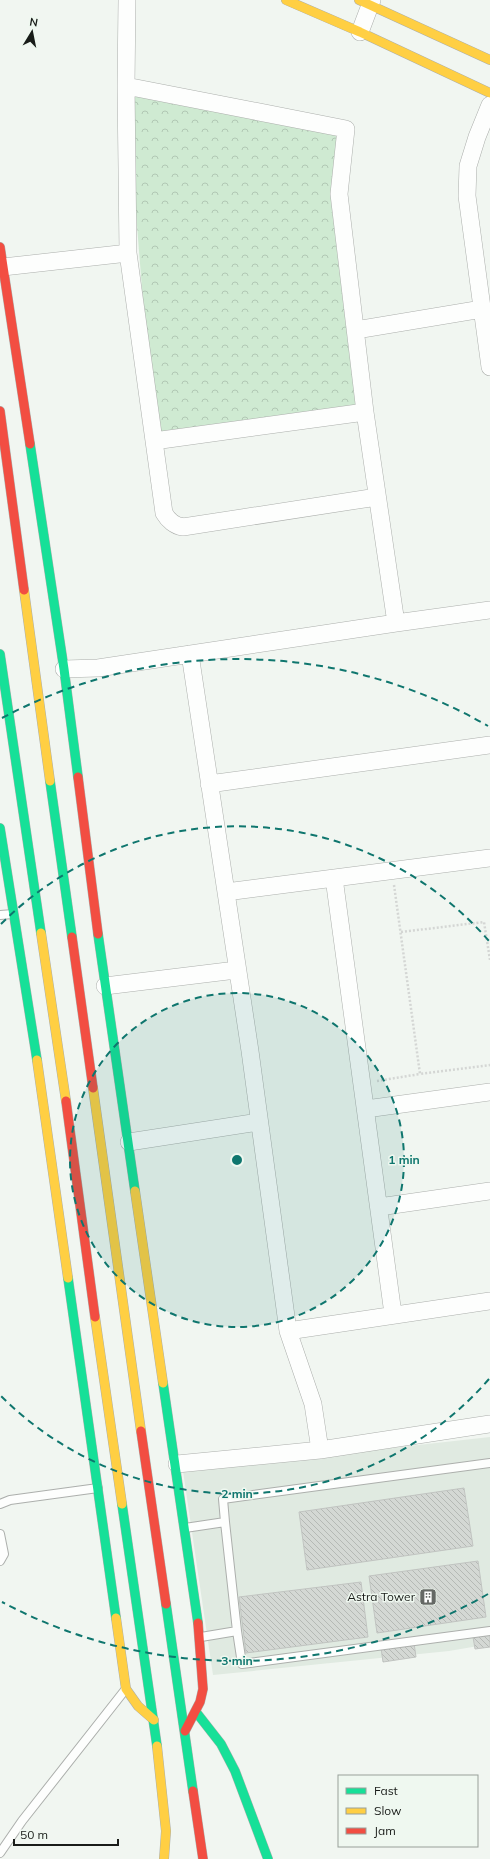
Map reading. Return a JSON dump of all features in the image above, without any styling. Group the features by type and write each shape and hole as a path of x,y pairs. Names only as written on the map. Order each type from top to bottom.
{"street":[{"path":"128,0 126,86 128,253 164,513 166,518 178,526 183,527 377,497"},
{"path":"286,0 360,32 490,93"},
{"path":"360,32 367,2 489,55"},
{"path":"126,86 346,129 339,194 365,412 396,623"},
{"path":"490,105 477,137 468,166 468,196 490,367"},
{"path":"0,247 64,669 105,986 176,1464 200,1637 203,1689 196,1712 185,1731"},
{"path":"3,267 128,253"},
{"path":"356,330 482,309"},
{"path":"5,344 15,353"},
{"path":"0,411 146,1468 185,1731 198,1835 203,1859"},
{"path":"154,441 365,412"},
{"path":"64,669 98,668 490,610"},
{"path":"0,654 63,1081 106,1400 154,1720 166,1831 164,1859"},
{"path":"190,654 226,892 236,970 250,1051 288,1331 313,1404 320,1450"},
{"path":"210,784 490,745"},
{"path":"0,828 30,1010 126,1689 130,1698 141,1710 154,1720"},
{"path":"226,892 490,858"},
{"path":"334,878 393,1314"},
{"path":"105,986 236,970"},
{"path":"366,1109 490,1092"},
{"path":"129,1142 259,1122"},
{"path":"379,1207 490,1191"},
{"path":"288,1331 393,1314 490,1301"},
{"path":"176,1464 320,1450 490,1424"},
{"path":"196,1712 221,1744 235,1771 268,1859"}],"lane":[{"path":"0,915 14,913"},
{"path":"490,1463 223,1499 224,1522 242,1664 490,1631"},
{"path":"0,1504 10,1500 98,1488"},
{"path":"185,1528 224,1522"},
{"path":"0,1534 4,1554 0,1561"},
{"path":"200,1637 237,1631"},
{"path":"0,1853 22,1822 126,1689"}],"path":[{"path":"392,871 420,1074"},
{"path":"401,932 484,922 490,960"},
{"path":"362,1084 420,1074 490,1065"}],"shaded area":[{"name":"Astra Tower","path":"490,1437 490,1644 449,1651 213,1675 183,1471"}],"green space":[{"path":"126,86 346,129 334,219 365,412 154,441"}],"building":[{"path":"464,1488 473,1546 307,1570 299,1512"},
{"name":"Astra Tower","path":"478,1561 486,1617 377,1633 369,1576"},
{"path":"361,1582 368,1637 246,1653 239,1597"},
{"path":"490,1635 490,1647 475,1649 473,1637"},
{"path":"414,1643 416,1657 383,1662 381,1648"}],"traffic: fast":[{"path":"30,444 64,669 78,777"},
{"path":"0,654 41,933"},
{"path":"50,781 72,937"},
{"path":"0,828 37,1060"},
{"path":"98,934 135,1191"},
{"path":"68,1278 116,1618"},
{"path":"163,1383 198,1623"},
{"path":"122,1504 157,1746"},
{"path":"166,1604 193,1791"},
{"path":"196,1712 221,1744 235,1771 268,1859"}],"traffic: slow":[{"path":"286,0 360,32 490,93"},
{"path":"359,0 490,60"},
{"path":"24,590 50,781"},
{"path":"41,933 66,1101"},
{"path":"37,1060 68,1278"},
{"path":"93,1088 141,1431"},
{"path":"135,1191 163,1383"},
{"path":"95,1317 122,1504"},
{"path":"116,1618 126,1689 138,1706 154,1720"},
{"path":"157,1746 166,1831 164,1859"}],"traffic: jam":[{"path":"0,247 30,444"},
{"path":"0,411 24,590"},
{"path":"78,777 98,934"},
{"path":"72,937 93,1088"},
{"path":"66,1101 95,1317"},
{"path":"141,1431 166,1604"},
{"path":"185,1731 200,1702 203,1689 198,1623"},
{"path":"193,1791 203,1859"}],"place":[{"name":"Astra Tower","path":"428,1597"}]}
